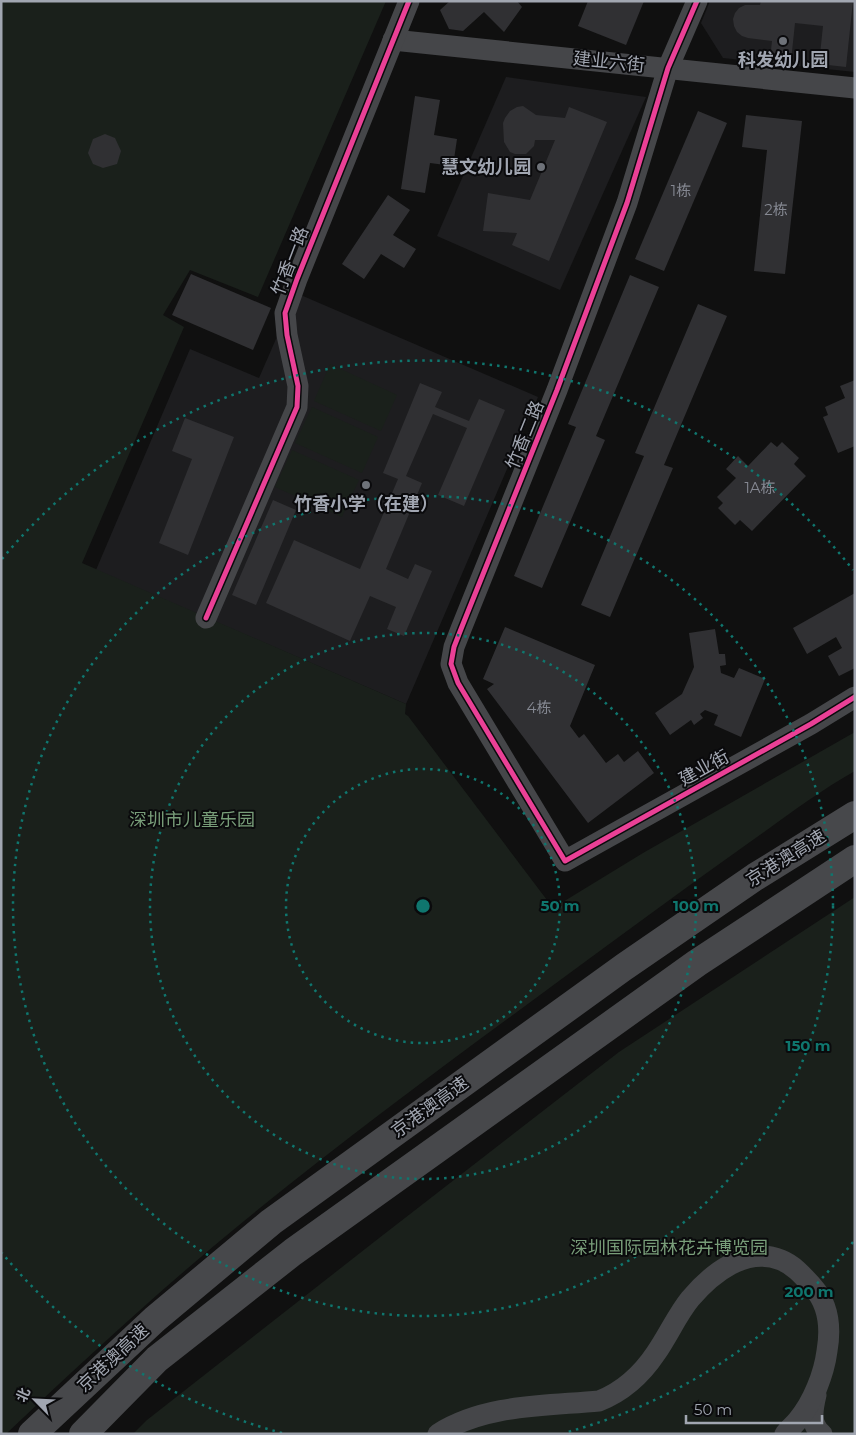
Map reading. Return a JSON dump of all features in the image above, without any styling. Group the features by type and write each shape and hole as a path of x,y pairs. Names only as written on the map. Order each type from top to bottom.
{"highway":[{"name":"京港澳高速","path":"32,1434 155,1319 271,1222 624,967 755,877 855,815"},
{"name":"京港澳高速","path":"83,1434 157,1359 293,1252 697,963 855,859"}],"street":[{"name":"竹香一路","path":"206,618 297,407 298,386 287,335 285,313 300,270 409,1"},
{"name":"竹香二路","path":"565,861 458,683 451,664 454,647 461,629 558,390 627,203 668,68 697,1"},
{"name":"建业六街","path":"393,40 855,88"},
{"name":"建业街","path":"565,861 811,724 855,697"},
{"path":"438,1434 472,1418 503,1410 599,1401 608,1398 639,1374 656,1354 689,1300 706,1282 721,1269 741,1259 761,1256 782,1260 798,1271 815,1288 825,1308 830,1333 826,1360 812,1411 814,1423 822,1434"},
{"path":"785,1434 809,1404 819,1382"}],"shaded area":[{"name":"科发幼儿园","path":"710,1 855,1 855,72 723,58 701,23"},
{"name":"慧文幼儿园","path":"506,77 646,97 560,290 437,236"},
{"name":"竹香小学（在建）","path":"296,293 538,397 406,704 96,570 190,349 259,378"}],"green space":[{"name":"深圳市儿童乐园","path":"1,1 386,1 258,297 190,270 163,315 184,327 82,563 406,704 405,714 553,908 643,853 855,732 855,771 826,788 675,896 442,1067 323,1158 244,1221 153,1298 6,1434 1,1434"},
{"path":"330,364 397,395 381,431 314,401"},
{"path":"312,407 378,437 362,473 295,443"},
{"path":"292,450 359,480 342,517 275,487"},
{"name":"深圳国际园林花卉博览园","path":"855,897 855,1434 133,1434 147,1420 619,1052"}],"building":[{"path":"450,1 517,1 522,7 504,32 484,12 463,31 449,29 440,10"},
{"path":"588,1 644,1 626,45 578,26"},
{"path":"761,1 853,1 846,67 819,64 823,26 795,23 791,61 770,59 772,41 742,36 734,26 733,19 739,8 745,5 760,5"},
{"path":"415,96 440,100 434,135 457,139 453,166 430,163 425,193 401,189"},
{"path":"523,106 536,115 565,118 569,107 607,122 549,261 512,245 517,233 483,231 488,193 530,200 555,140 535,140 534,146 526,154 510,152 504,142 503,123 510,111"},
{"path":"698,111 727,123 664,271 635,259"},
{"path":"746,115 802,121 785,274 754,271 767,150 742,147"},
{"path":"105,134 115,138 121,151 117,164 103,168 93,164 88,153 93,139"},
{"path":"388,195 410,210 393,235 416,249 404,268 381,254 364,279 342,264"},
{"path":"191,274 271,308 253,350 172,315"},
{"path":"630,275 659,287 596,436 605,440 542,588 514,576 576,427 568,424"},
{"path":"698,304 727,316 664,465 673,468 610,617 581,605 644,456 635,453"},
{"path":"855,380 855,446 838,453 823,417 828,415 825,407 845,398 840,386"},
{"path":"420,383 442,392 435,407 469,421 479,399 505,410 464,506 438,495 467,428 433,414 406,476 422,483 386,569 408,579 415,564 432,571 404,636 387,629 396,607 370,596 350,641 266,603 294,540 360,569 398,479 383,473"},
{"path":"185,418 234,437 188,555 159,543 192,459 172,451"},
{"path":"771,442 777,447 782,442 799,458 794,464 806,476 752,531 740,520 735,525 718,508 723,503 717,497 736,478 726,469 738,456 748,466"},
{"path":"273,500 296,510 256,605 232,595"},
{"path":"855,593 855,668 839,676 828,656 842,648 836,637 807,654 793,628"},
{"path":"505,627 595,665 570,726 579,738 584,734 606,763 618,754 624,762 638,751 654,773 588,823 487,689 494,684 483,679"},
{"path":"715,629 719,654 725,654 726,665 720,666 721,673 734,678 739,668 765,679 741,737 714,725 718,715 705,710 700,714 703,718 694,725 691,720 670,735 655,713 682,694 694,667 689,633"}],"cycle path":[{"path":"206,618 297,407 298,386 287,335 285,313 409,1"},
{"path":"697,1 668,68 627,203 557,390 454,647 451,664 458,683 565,861 811,724 855,697"}],"place":[{"name":"科发幼儿园","path":"783,41"},
{"name":"慧文幼儿园","path":"541,167"},
{"name":"竹香小学（在建）","path":"366,485"}]}
